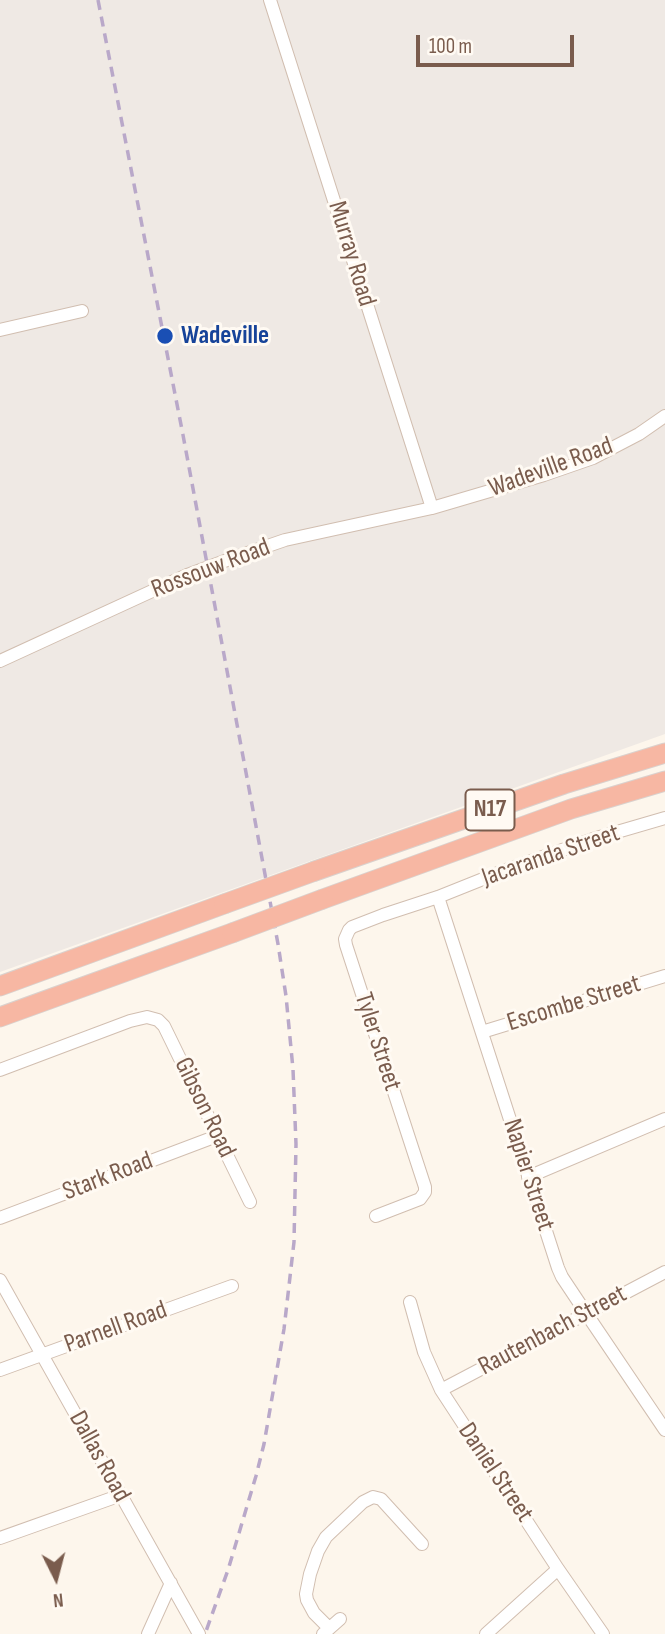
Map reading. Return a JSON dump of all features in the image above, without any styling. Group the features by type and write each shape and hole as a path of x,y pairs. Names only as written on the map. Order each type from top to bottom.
{"highway":[{"name":"N17","path":"2,985 315,871 564,784 665,753"},
{"name":"N17","path":"0,1017 571,808 665,781"}],"street":[{"name":"Murray Road","path":"270,0 432,508"},
{"path":"0,330 82,311"},
{"name":"Wadeville Road","path":"432,508 593,458 639,434 665,416"},
{"name":"Rossouw Road","path":"0,661 187,575 230,559 285,540 432,508"},
{"name":"Jacaranda Street","path":"438,897 580,844 665,818"},
{"name":"Napier Street","path":"438,897 558,1268 665,1430"},
{"name":"Tyler Street","path":"376,1216 420,1199 425,1187 346,945 346,934 352,927 438,897"},
{"name":"Escombe Street","path":"482,1032 665,976"},
{"name":"Gibson Road","path":"0,1070 130,1021 147,1017 158,1020 164,1026 250,1202"},
{"path":"528,1177 665,1119"},
{"name":"Stark Road","path":"0,1218 217,1136"},
{"name":"Rautenbach Street","path":"441,1390 665,1272"},
{"name":"Dallas Road","path":"0,1280 196,1629"},
{"name":"Parnell Road","path":"0,1370 232,1286"},
{"name":"Daniel Street","path":"410,1302 424,1352 441,1390 603,1634"},
{"path":"0,1538 121,1495"},
{"path":"340,1619 326,1631 306,1594 318,1551 326,1537 363,1502 373,1497 381,1499 422,1544"},
{"path":"486,1634 558,1569"},
{"path":"148,1634 171,1583"}],"shaded area":[{"path":"0,0 665,0 665,734 0,972"}],"railway":[{"path":"98,0 278,944 293,1069 296,1144 294,1242 284,1329 256,1476 228,1570 205,1634"}],"place":[{"name":"Wadeville","path":"165,336"}]}
